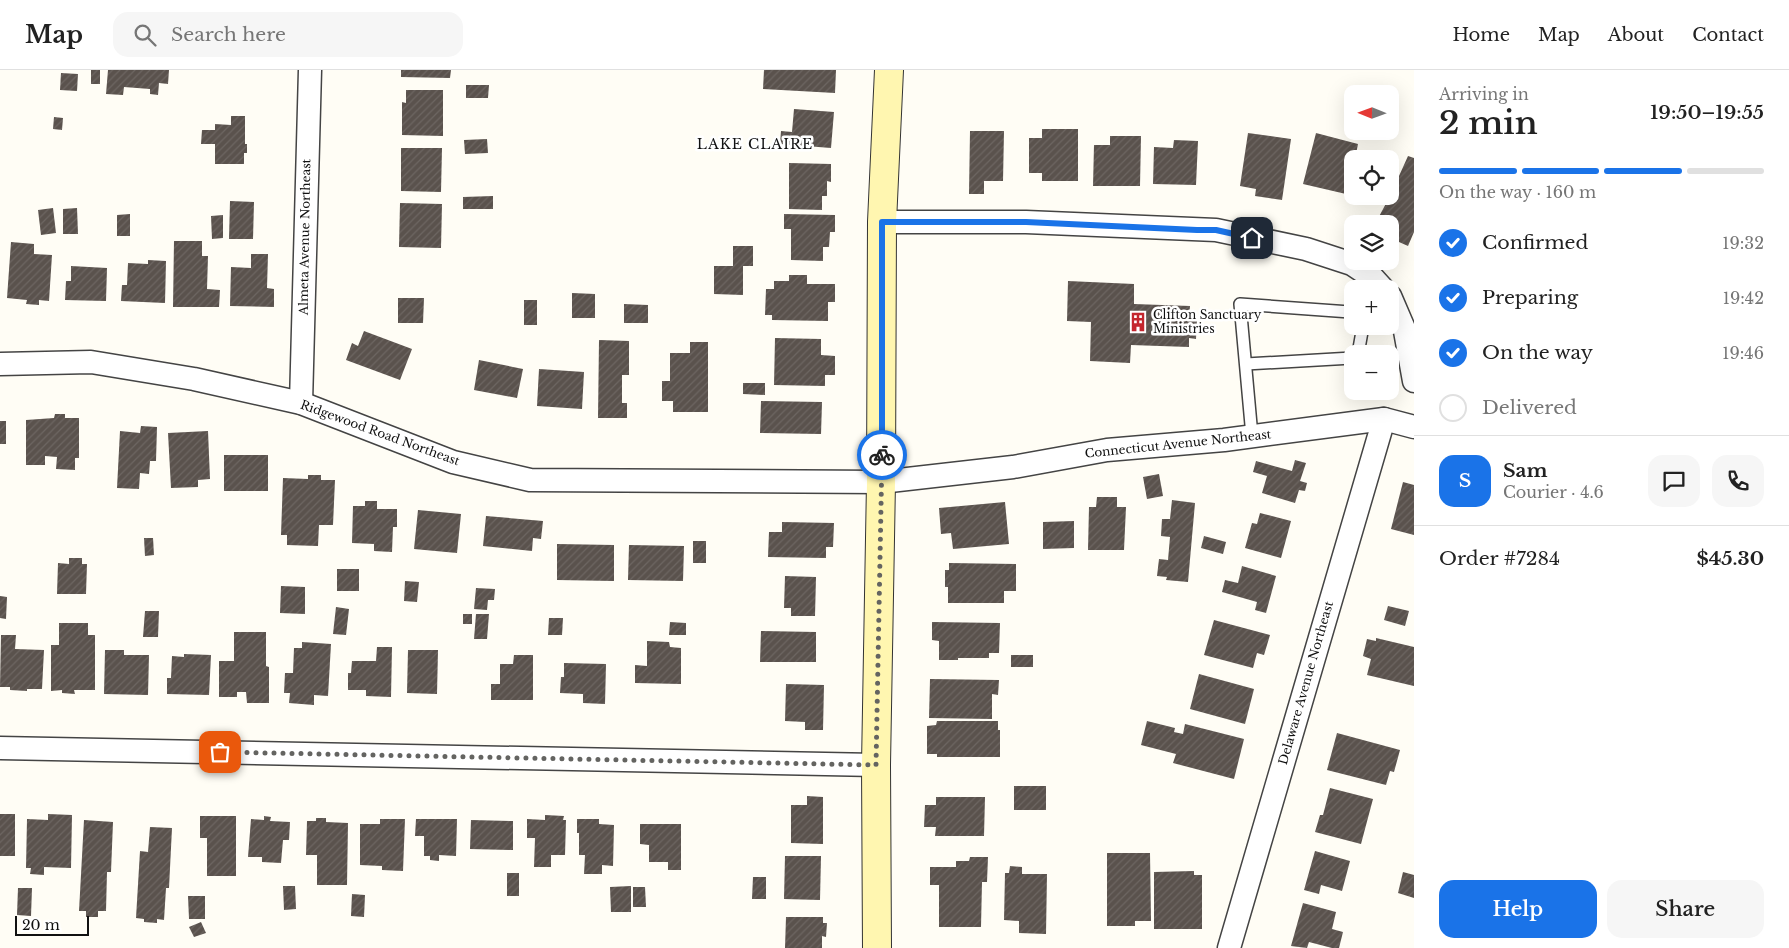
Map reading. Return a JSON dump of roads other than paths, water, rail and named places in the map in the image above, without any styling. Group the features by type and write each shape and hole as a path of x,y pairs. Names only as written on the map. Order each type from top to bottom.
{"street":[{"name":"Almeta Avenue Northeast","path":"301,403 310,70"},
{"path":"877,948 876,765 881,482 882,222 889,70"},
{"path":"882,222 1026,222 1216,230 1306,249 1352,264 1375,280"},
{"path":"1399,317 1405,331 1414,380"},
{"name":"Ridgewood Road Northeast","path":"0,364 91,362 194,380 301,403 453,462 530,480 881,482"},
{"name":"Connecticut Avenue Northeast","path":"881,482 1013,467 1107,450 1224,440 1384,419 1414,427"},
{"name":"Delaware Avenue Northeast","path":"1229,948 1384,419"},
{"path":"0,748 876,765"}],"lane":[{"path":"1252,436 1240,304 1344,312"},
{"path":"1246,364 1344,358"}],"place":[{"name":"Clifton Sanctuary Ministries","path":"1138,322"}],"district":[{"name":"LAKE CLAIRE","path":"755,144"}]}
